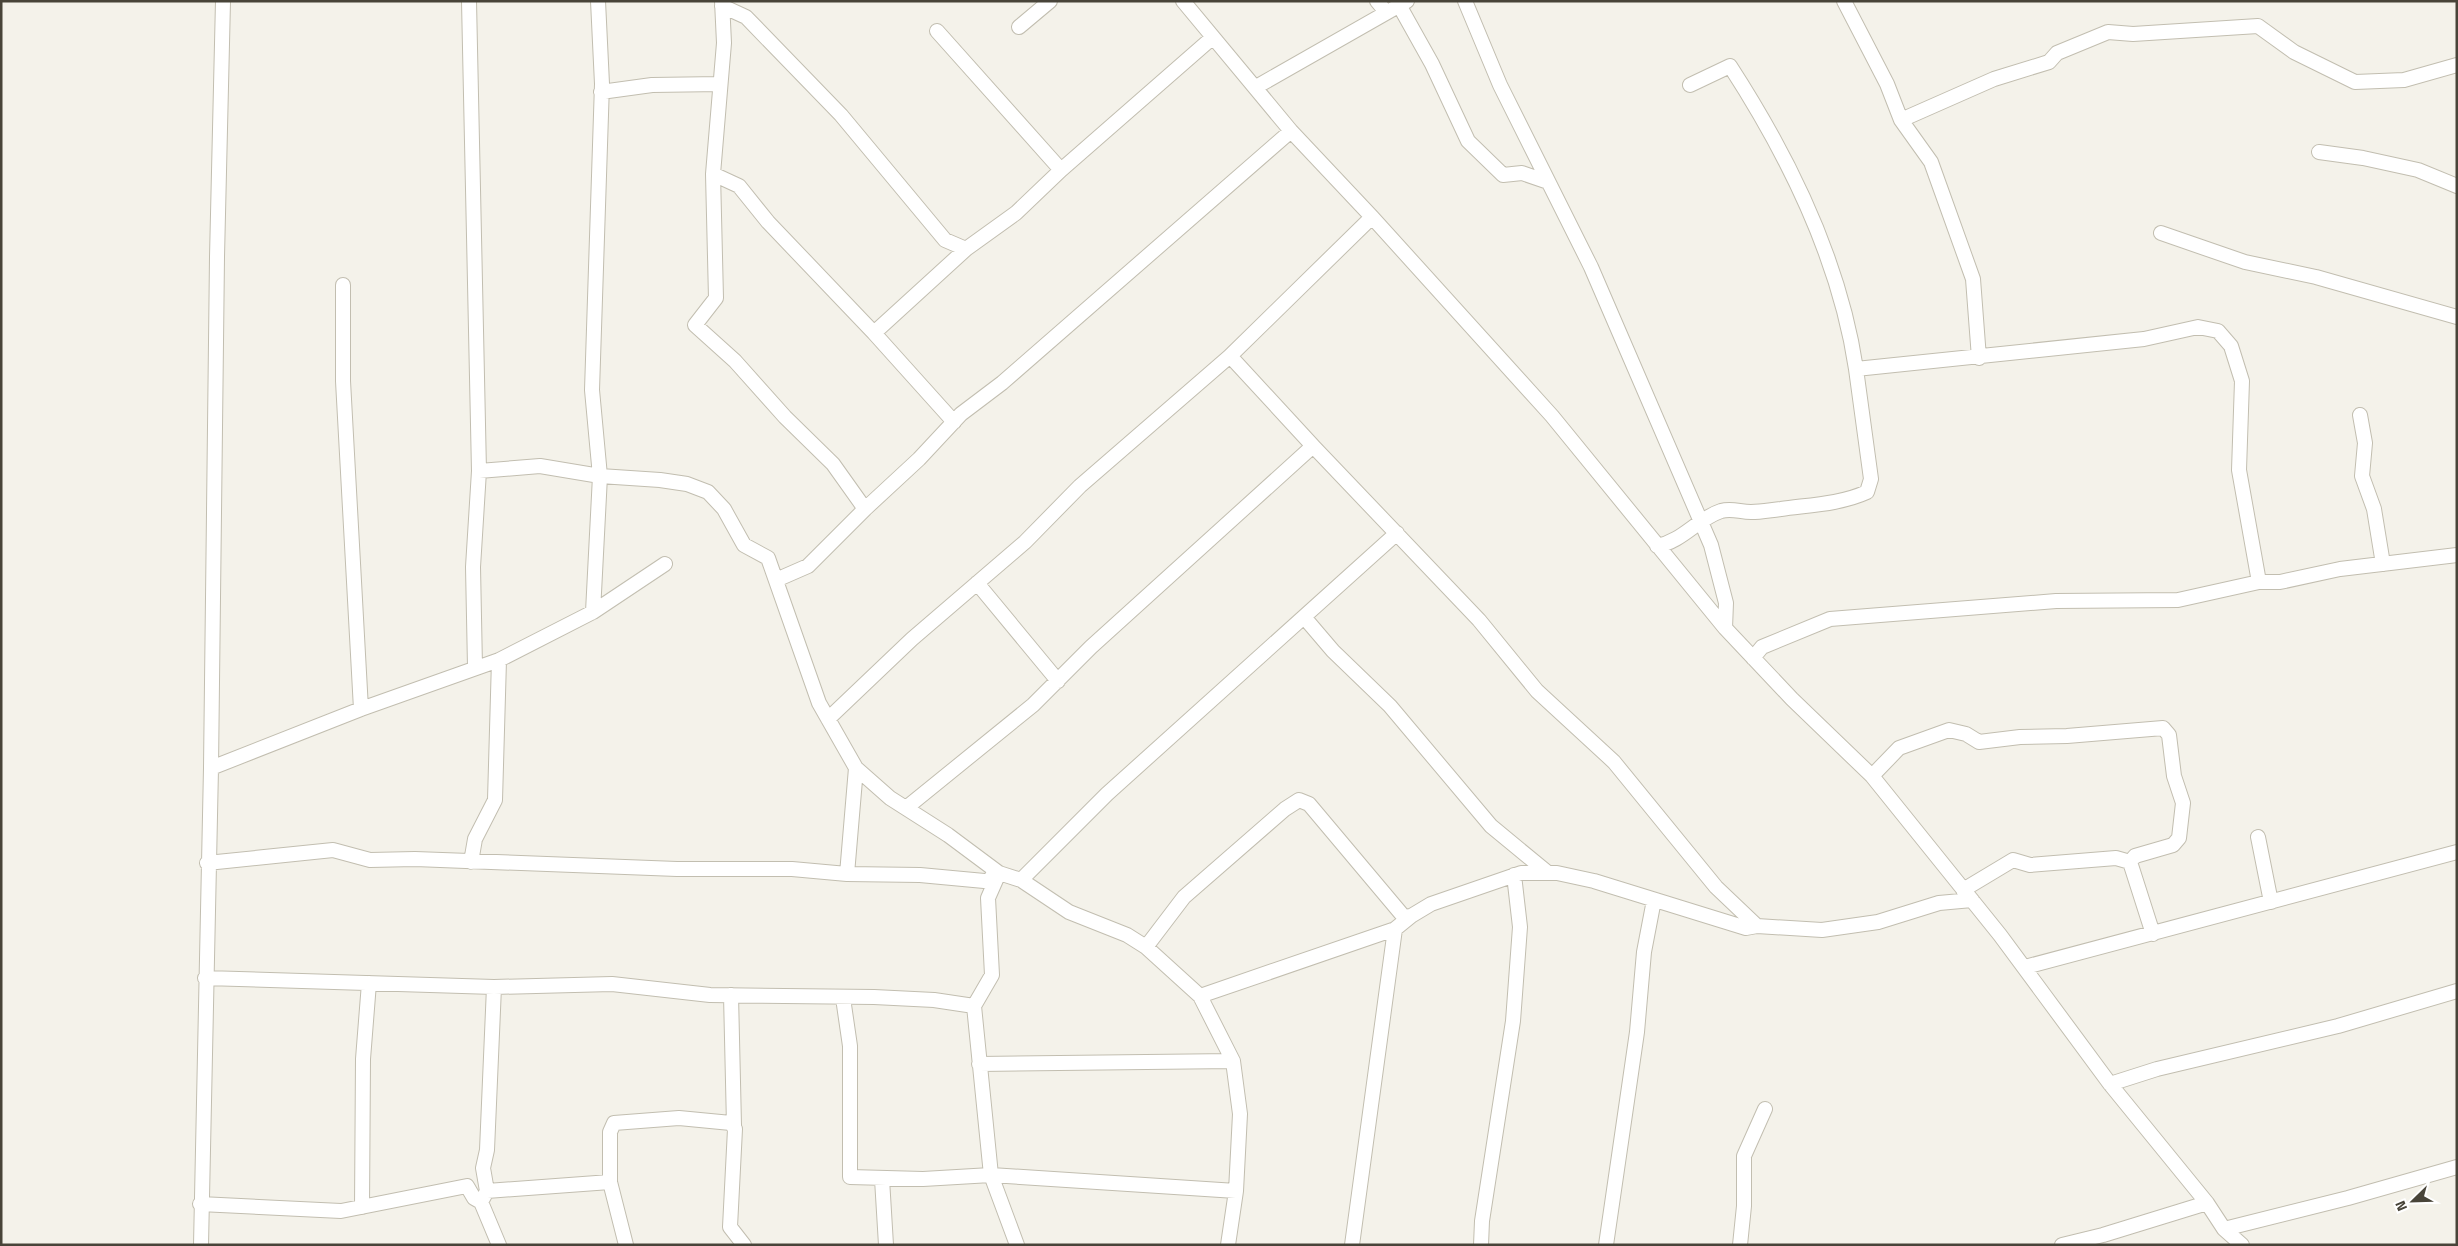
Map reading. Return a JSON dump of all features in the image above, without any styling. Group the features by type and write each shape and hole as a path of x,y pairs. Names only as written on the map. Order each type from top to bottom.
{"street":[{"path":"201,1245 200,1204 207,863 211,768 217,257 223,1"},
{"path":"470,1 480,471 473,567 475,667"},
{"path":"592,612 600,476 592,390 602,92 598,1"},
{"path":"1019,27 1050,1"},
{"path":"1182,1 1291,131 1372,217 1552,416 1725,628 1792,699 1872,776 2025,967 2110,1084 2207,1203 2224,1229 2242,1245"},
{"path":"1465,1 1500,85 1591,267 1711,545 1726,603 1725,628"},
{"path":"1844,1 1887,84 1901,120 1932,162 1972,279 1979,358"},
{"path":"1256,87 1382,7 1403,3 1468,141 1503,175 1522,174 1548,182"},
{"path":"722,4 724,43 712,174 716,298 695,325 735,361 785,417 833,464 865,509"},
{"path":"722,4 746,17 841,114 945,240 966,249"},
{"path":"1901,120 1994,79 2049,62 2057,53 2108,32 2133,34 2258,26 2294,52 2355,82 2404,80 2457,65"},
{"path":"937,31 1061,170"},
{"path":"874,333 966,249 1016,213 1061,170 1212,38"},
{"path":"1658,546 1680,537 1701,522 1720,512 1733,509 1751,512 1856,497 1867,492 1871,480 1856,369 1832,266 1759,111 1730,66 1690,84"},
{"path":"602,92 652,85 720,84"},
{"path":"776,580 808,566 919,459 961,414 1002,383 1291,131"},
{"path":"2318,152 2363,158 2418,170 2457,186"},
{"path":"712,174 739,186 768,222 874,333 954,422"},
{"path":"828,719 912,639 1025,542 1080,486 1230,356 1372,217"},
{"path":"2161,233 2244,262 2316,277 2457,317"},
{"path":"343,285 344,381 361,709"},
{"path":"1856,369 1979,358 2038,349 2144,339 2198,328 2218,331 2231,346 2242,381 2239,470 2259,582"},
{"path":"1230,356 1479,620 1537,691 1614,762 1716,887 1757,926"},
{"path":"2360,415 2365,443 2362,476 2374,509 2382,564"},
{"path":"906,808 1033,705 1091,647 1313,446"},
{"path":"480,471 540,466 600,476 660,480 687,484 708,492 724,509 744,546 768,558 819,703 856,768 890,798 948,835 986,863 997,877"},
{"path":"1021,880 1107,794 1397,533"},
{"path":"1753,658 1762,646 1830,619 2056,601 2178,600 2259,582 2280,582 2340,569 2457,555"},
{"path":"211,768 361,709 498,660 592,612 665,564"},
{"path":"977,583 1058,681"},
{"path":"1304,618 1333,650 1390,706 1491,826 1548,873"},
{"path":"471,862 475,838 495,800 498,660"},
{"path":"1872,776 1899,748 1949,730 1966,734 1979,742 2020,737 2067,736 2163,728 2168,735 2174,776 2182,803 2179,838 2173,845 2135,856 2130,862"},
{"path":"847,874 856,768"},
{"path":"1146,948 1184,897 1285,809 1299,800 1309,804 1404,917 1411,916"},
{"path":"2258,838 2270,902"},
{"path":"207,863 333,850 370,860 415,859 677,869 792,869 847,874 997,877 1021,880 1069,912 1127,935 1146,948 1200,996 1232,1062 1240,1114 1236,1191 1228,1245"},
{"path":"2025,967 2457,852"},
{"path":"1200,996 1396,929 1411,916 1431,904 1521,873 1548,873 1594,881 1746,928 1757,926 1822,930 1878,922 1968,895 2013,860 2030,865 2116,858 2130,862"},
{"path":"2130,862 2154,934"},
{"path":"1481,1245 1482,1221 1514,1021 1520,928 1514,875"},
{"path":"997,877 988,898 992,975 974,1006 991,1175 1017,1245"},
{"path":"1606,1245 1637,1032 1644,952 1654,900"},
{"path":"1352,1245 1396,929"},
{"path":"205,978 494,987 612,984 710,994 781,994 843,998 934,1000 974,1006"},
{"path":"362,1207 363,1059 369,983"},
{"path":"494,987 486,1150 483,1168 484,1196 499,1245"},
{"path":"2110,1084 2157,1069 2338,1026 2457,991"},
{"path":"731,994 734,1125 730,1227 744,1245"},
{"path":"843,998 850,1046 850,1177 882,1179 991,1175 1236,1191"},
{"path":"979,1064 1232,1062"},
{"path":"1740,1245 1744,1206 1744,1156 1765,1109"},
{"path":"626,1245 610,1182 610,1132 614,1123 679,1118 734,1125"},
{"path":"2224,1229 2348,1198 2457,1167"},
{"path":"882,1179 886,1245"},
{"path":"200,1204 341,1211 467,1186 474,1198 610,1182"},
{"path":"2062,1245 2103,1235 2207,1203"}]}
